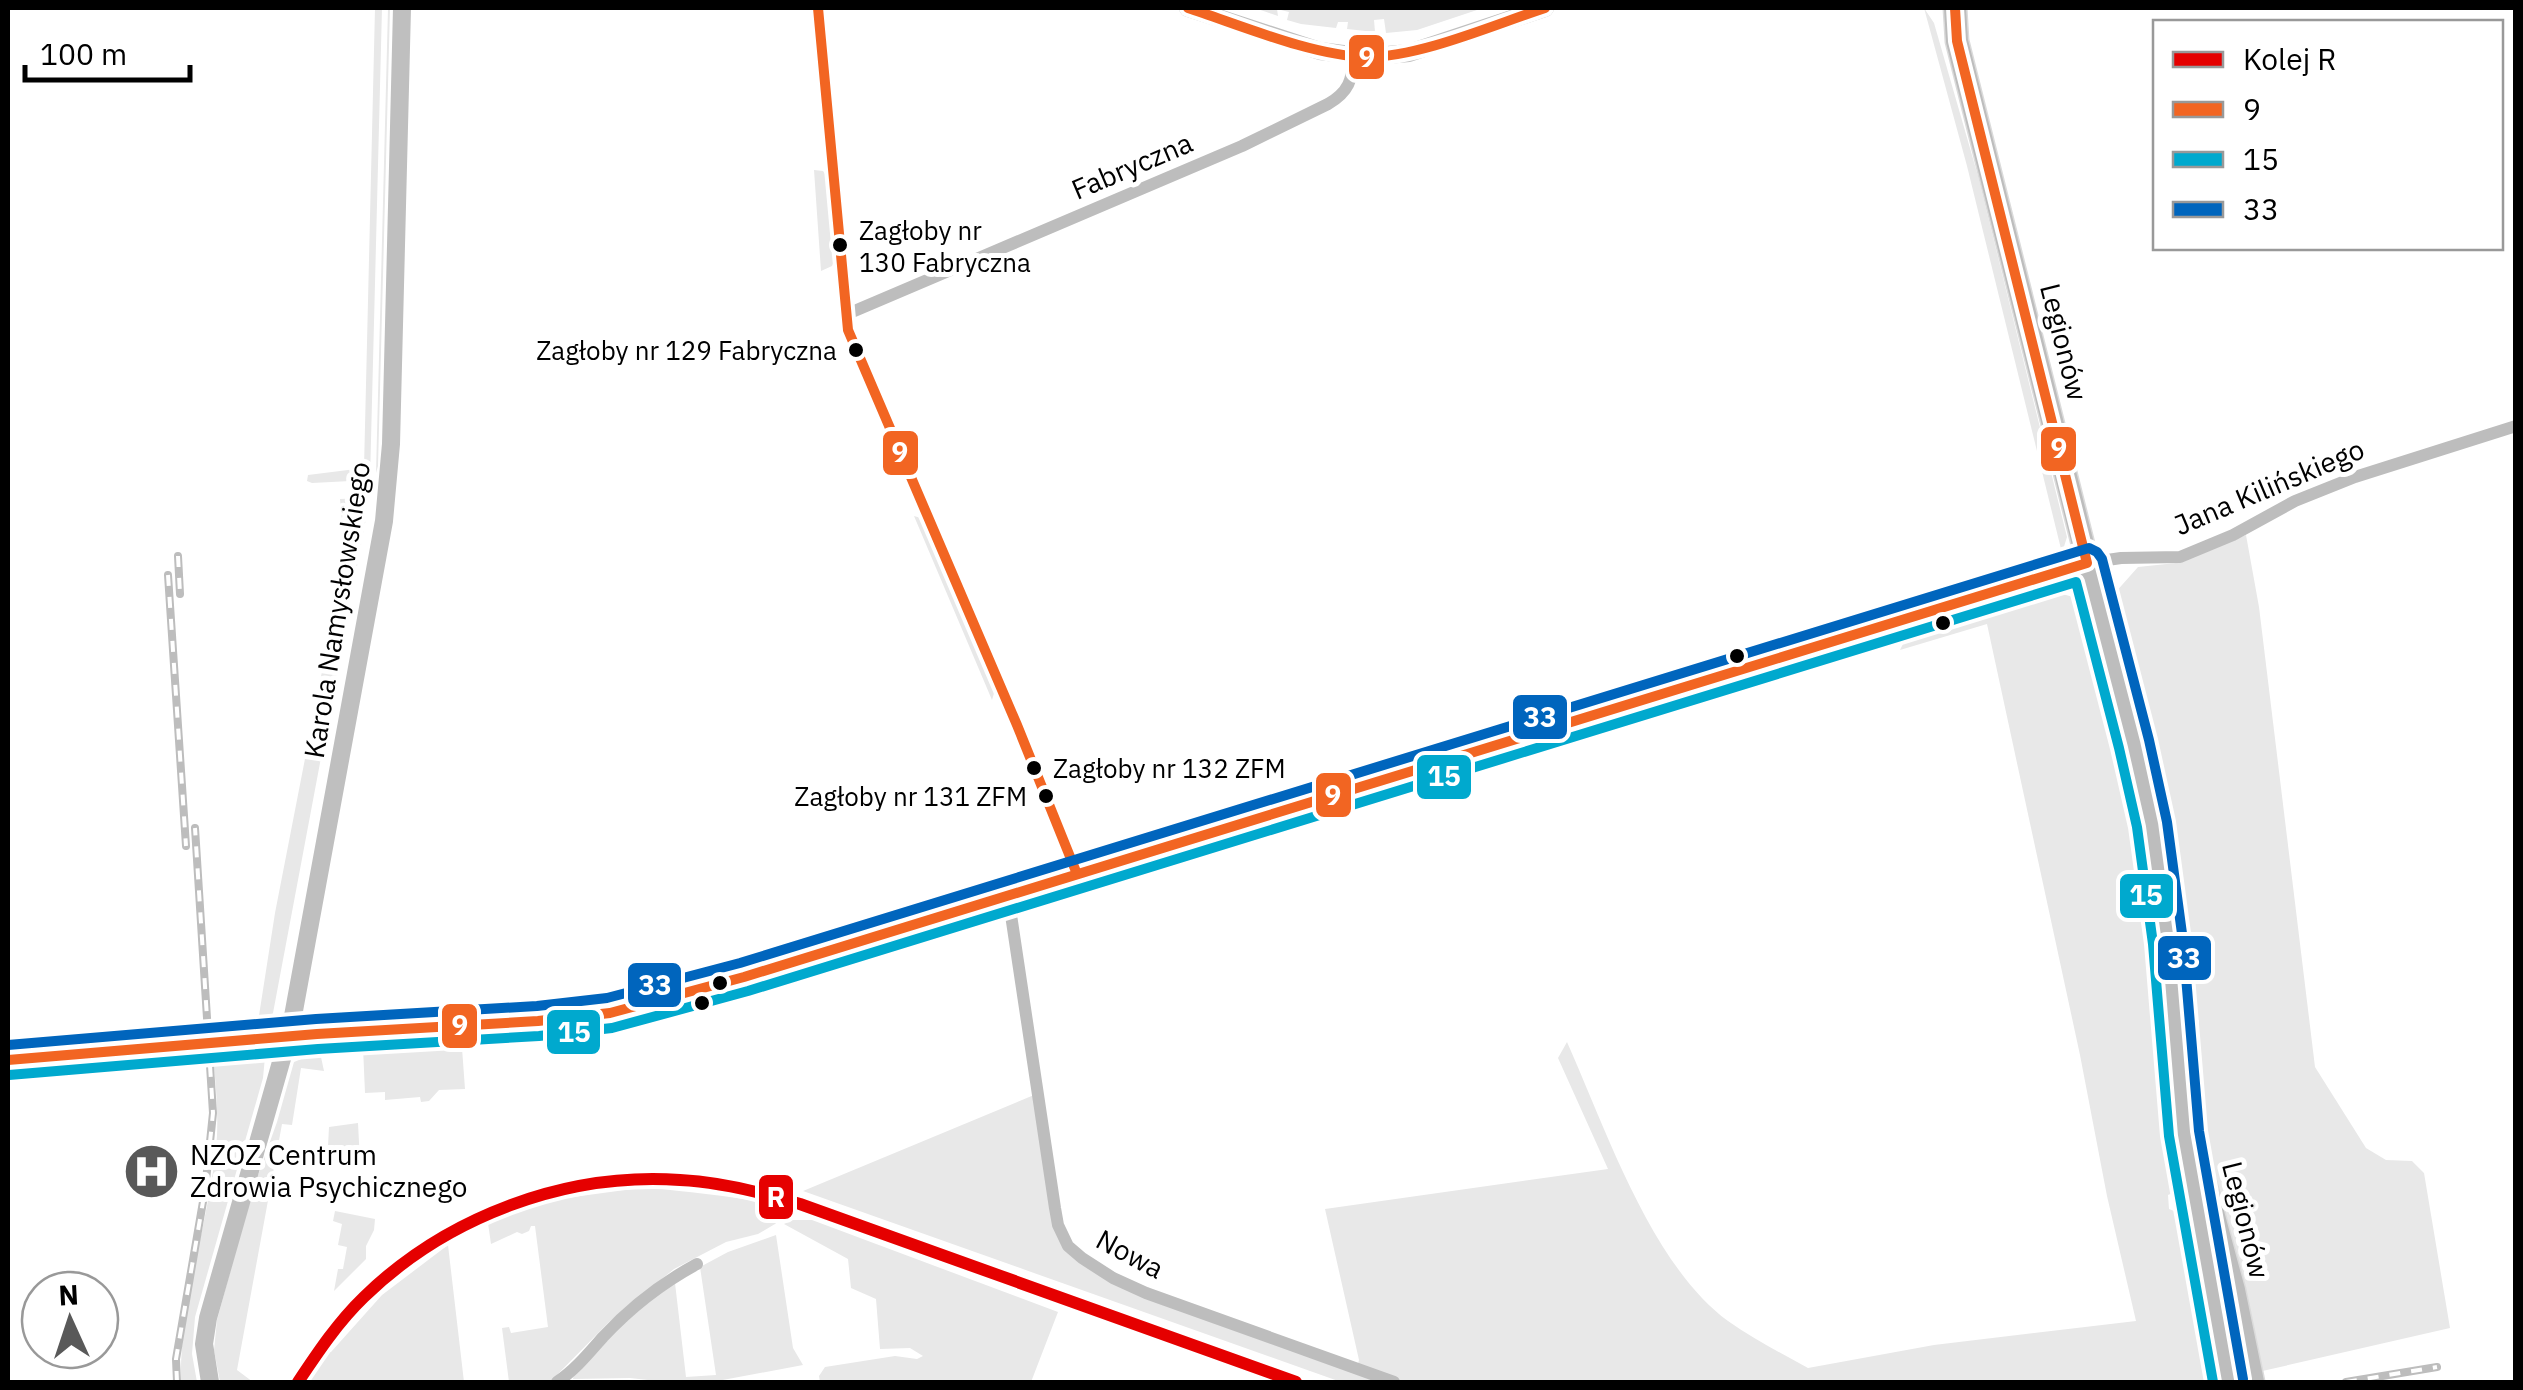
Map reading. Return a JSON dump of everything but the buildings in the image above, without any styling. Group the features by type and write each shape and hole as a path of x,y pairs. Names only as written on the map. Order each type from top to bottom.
{"highway":[{"name":"Legionów","path":"1941,8 1957,41"},
{"name":"Legionów","path":"1955,8 1957,41 2152,824 2168,942 2184,1133 2228,1382"},
{"name":"Legionów","path":"2180,1072 2253,1382"}],"street":[{"name":"Karola Namysłowskiego","path":"210,1382 204,1344 208,1318 289,1036 388,490 402,8"},
{"path":"818,8 845,315 853,345 1078,874"},
{"path":"1188,8 1308,48 1354,57 1409,53 1545,8"},
{"name":"Fabryczna","path":"845,315 1242,146 1328,104 1350,85 1354,57"},
{"name":"Jana Kilińskiego","path":"8,1060 610,1014 706,988 2088,564 2121,558 2180,558 2295,501 2371,472 2516,426"},
{"name":"Nowa","path":"1008,896 1055,1208 1068,1246 1092,1266 1129,1286 1394,1382"},
{"path":"557,1382 572,1372 646,1297 697,1264"}],"shaded area":[{"path":"375,8 382,8 370,480 312,483 307,481 308,475 364,468"},
{"path":"388,8 390,8 376,473"},
{"path":"1255,8 1483,8 1417,30 1386,33 1384,19 1374,20 1375,32 1347,29 1348,22 1338,22 1336,28 1301,24 1287,20 1289,12 1277,9 1278,16"},
{"path":"1924,8 1934,23 1978,176 2067,537 2062,553 1967,166"},
{"path":"814,170 823,171 827,177 834,261 821,271"},
{"path":"363,498 367,513 273,1013 269,1020 258,1022 275,913 339,584 343,534 340,499"},
{"path":"914,516 921,518 995,690 992,700"},
{"path":"2246,535 2259,607 2315,1067 2366,1148 2386,1160 2412,1161 2424,1173 2450,1328 2258,1372 2195,1106 2187,1030 2199,1028 2199,1020 2186,1019 2162,804 2114,594 2138,567 2176,563"},
{"path":"2059,593 2073,597 2078,606 2129,820 2147,936 2175,1192 2168,1195 2169,1209 2179,1213 2196,1317 2212,1380 1341,1382 803,1191 1034,1095 1050,1203 1080,1262 1356,1371 1359,1360 1325,1209 1608,1169 1558,1058 1567,1042 1614,1153 1653,1231 1676,1266 1728,1321 1808,1368 1934,1345 2136,1321 1987,624 1900,650 1904,642"},
{"path":"1586,704 1583,710 1271,806 1264,802"},
{"path":"468,1041 462,1048 465,1089 439,1090 429,1101 421,1102 420,1097 385,1100 385,1092 365,1093 363,1047"},
{"path":"324,1050 324,1071 301,1068 292,1125 282,1124 237,1370 253,1382 220,1382 214,1350 217,1320 251,1195 294,1062"},
{"path":"262,1054 263,1078 195,1317 192,1354 197,1382 181,1382 185,1320 214,1167 217,1097 213,1058"},
{"path":"358,1123 360,1162 327,1165 329,1127"},
{"path":"647,1187 737,1198 790,1210 758,1234 726,1242 674,1269 609,1322 550,1382 509,1382 502,1328 509,1327 511,1333 548,1327 535,1226 491,1244 488,1223 566,1198"},
{"path":"335,1211 375,1219 366,1259 334,1291 347,1247 338,1245 342,1224 333,1221"},
{"path":"812,1220 1058,1312 1031,1382 820,1382 825,1367 895,1356 923,1356 910,1348 880,1349 876,1299 851,1288 848,1259 784,1224"},
{"path":"776,1235 793,1348 803,1365 712,1382 573,1379 574,1373 650,1297 675,1283 686,1377 716,1375 700,1267"},
{"path":"448,1245 464,1382 304,1382 325,1351 331,1352 382,1295"}],"railway":[{"path":"178,556 180,594"},
{"path":"168,575 186,846"},
{"path":"177,1382 176,1359 205,1190 213,1113 195,828"},
{"path":"2346,1382 2437,1367"}],"rail line":[{"name":"R","path":"298,1382 364,1297 432,1244 470,1223 551,1192 637,1179 711,1183 800,1204 1296,1382"}],"transit line":[{"name":"9","path":"818,8 848,330 1077,874"},
{"name":"9","path":"1188,8 1300,46 1367,57 1433,46 1545,8"},
{"name":"9","path":"8,1060 610,1013 744,977 2087,563 1957,41 1955,8"},
{"name":"33","path":"8,1045 607,998 740,963 2089,548 2102,559 2167,822 2183,941 2199,1131 2243,1379"},
{"name":"15","path":"9,1075 612,1028 748,991 2076,582 2137,827 2153,944 2169,1136 2213,1382"}],"place":[{"name":"Zagłoby nr 130 Fabryczna","path":"840,245"},
{"name":"Zagłoby nr 129 Fabryczna","path":"856,350"},
{"name":"Zagłoby nr 132 ZFM","path":"1034,768"},
{"name":"Zagłoby nr 131 ZFM","path":"1046,796"},
{"name":"NZOZ Centrum Zdrowia Psychicznego","path":"151,1171"}]}
